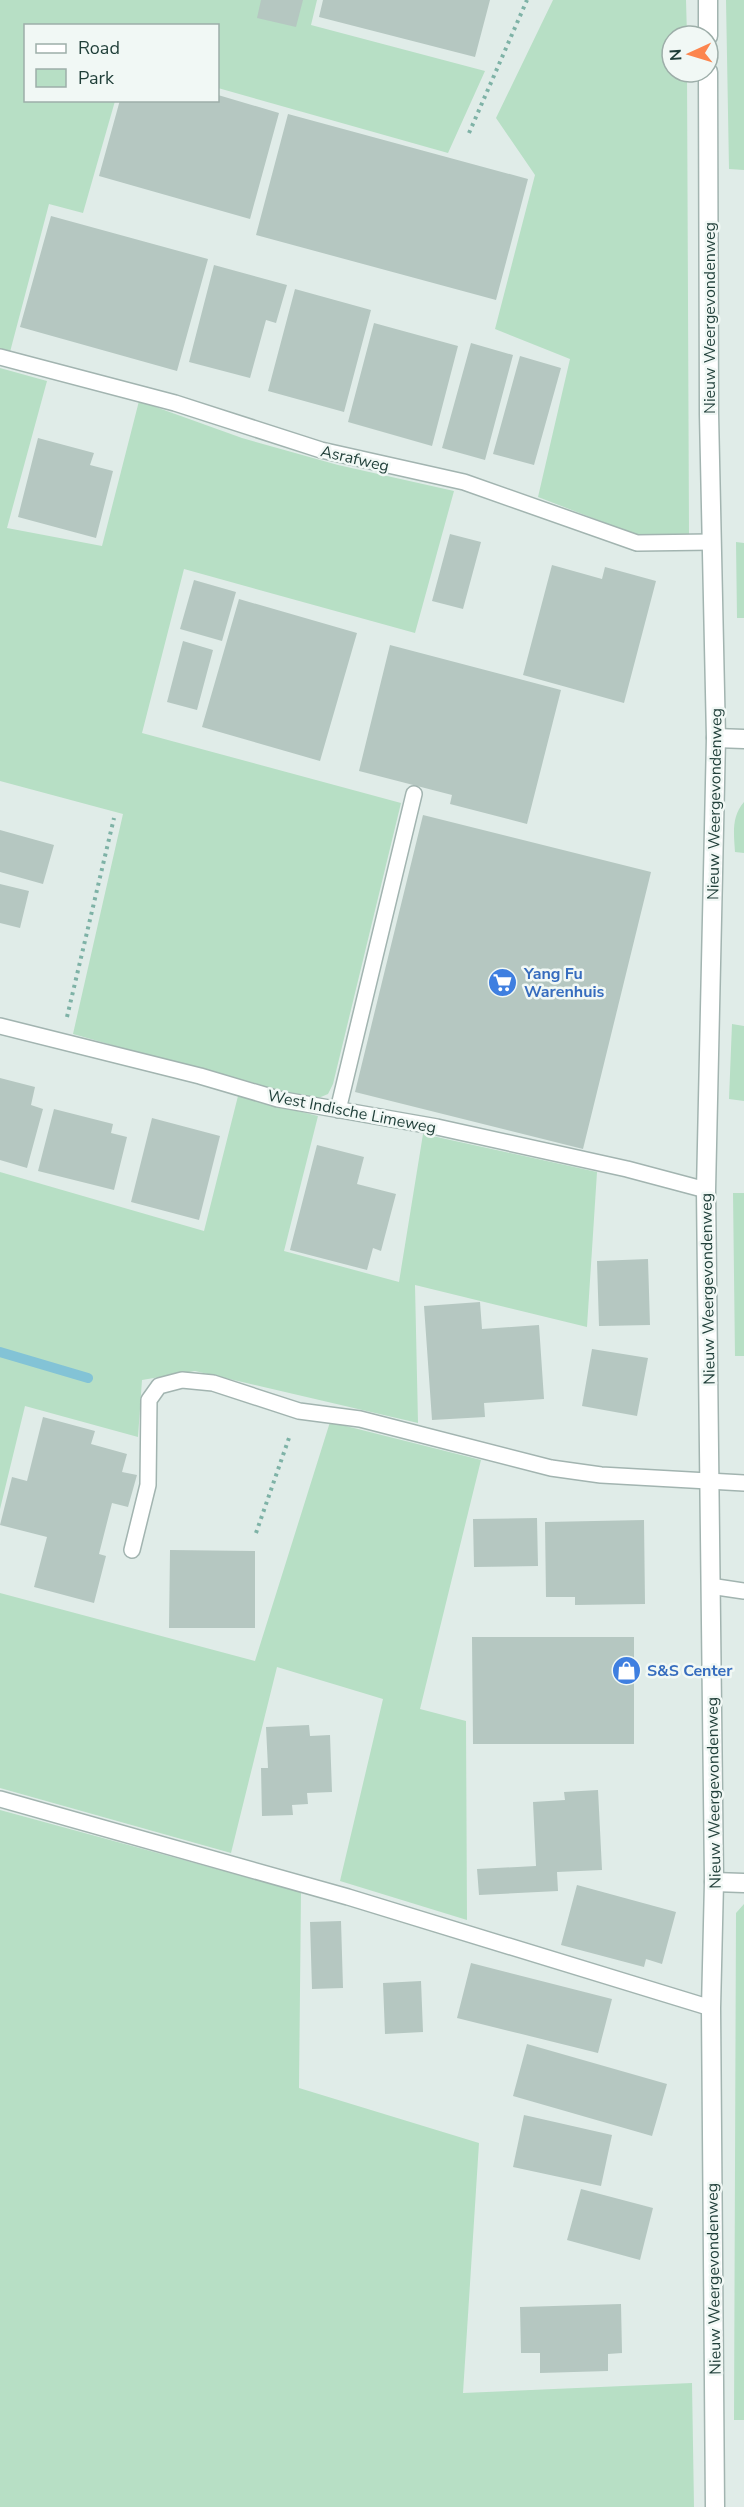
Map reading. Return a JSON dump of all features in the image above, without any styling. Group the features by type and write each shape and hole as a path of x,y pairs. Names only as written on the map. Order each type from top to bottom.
{"street":[{"path":"708,0 708,24"},
{"name":"Nieuw Weergevondenweg","path":"708,84 716,738 706,1190 714,1882 711,2008 715,2507"},
{"path":"716,738 744,739"},
{"path":"714,1882 744,1883"}],"lane":[{"name":"Asrafweg","path":"0,357 175,403 321,450 464,482 637,543 712,542"},
{"path":"338,1110 414,794"},
{"name":"West Indische Limeweg","path":"0,1026 200,1076 278,1099 437,1127 627,1169 706,1190"},
{"path":"132,1550 148,1485 149,1400 159,1386 182,1380 213,1383 299,1411 360,1419 551,1468 601,1475 744,1483"},
{"path":"710,1586 744,1591"},
{"path":"0,1799 348,1897 711,2008"}],"path":[{"path":"469,133 527,0"},
{"path":"61,1041 114,818"},
{"path":"256,1533 299,1411"}],"green space":[{"path":"0,0 317,0 311,25 485,71 448,153 219,88 219,24 24,24 24,102 115,102 83,213 49,204 10,352 0,349"},
{"path":"553,0 686,0 687,24 660,24 660,84 687,84 689,534 634,534 538,497 570,359 495,329 535,175 496,118"},
{"path":"726,0 744,0 744,170 729,169"},
{"path":"0,368 47,381 7,528 102,546 139,401 242,438 338,465 454,491 415,633 184,569 142,733 401,803 333,1084 328,1094 316,1099 296,1097 73,1034 123,814 0,781"},
{"path":"736,542 744,543 744,618 737,618"},
{"path":"744,802 744,853 735,852 734,832 737,814"},
{"path":"732,1024 744,1026 744,1101 729,1099"},
{"path":"238,1096 318,1116 284,1251 399,1282 423,1134 597,1172 587,1327 415,1285 418,1423 195,1371 142,1380 138,1437 25,1406 0,1509 0,1172 204,1231"},
{"path":"733,1193 744,1193 744,1356 735,1356"},
{"path":"330,1422 481,1460 420,1709 466,1721 467,1920 340,1881 383,1699 277,1667 231,1853 0,1788 0,1593 255,1661"},
{"path":"0,1810 301,1892 299,2088 479,2143 463,2393 692,2383 694,2507 0,2507"},
{"path":"744,1904 744,2420 734,2420 736,1913"}],"building":[{"path":"261,0 303,0 296,27 257,18"},
{"path":"323,0 490,0 475,57 319,17"},
{"path":"219,95 279,113 250,219 99,176 119,102 219,102"},
{"path":"288,114 528,179 496,300 256,235"},
{"path":"51,216 208,259 177,371 20,327"},
{"path":"214,265 287,285 276,323 266,320 250,378 189,362"},
{"path":"295,289 371,310 344,412 268,391"},
{"path":"374,323 458,346 432,446 348,422"},
{"path":"471,343 513,355 485,460 442,448"},
{"path":"520,356 561,368 534,465 493,454"},
{"path":"38,438 94,453 90,465 113,471 96,538 18,517"},
{"path":"450,534 481,542 463,609 432,601"},
{"path":"552,565 602,579 605,567 656,581 624,703 523,675"},
{"path":"194,580 236,592 222,641 180,629"},
{"path":"239,599 357,633 320,761 202,727"},
{"path":"183,641 213,650 197,710 167,702"},
{"path":"390,645 561,690 527,824 450,804 452,795 359,771"},
{"name":"Yang Fu Warenhuis","path":"423,815 651,872 583,1149 355,1092"},
{"path":"0,830 54,845 43,884 0,872"},
{"path":"0,884 29,891 20,928 0,923"},
{"path":"0,1078 35,1087 31,1105 43,1109 27,1168 0,1160"},
{"path":"54,1109 113,1124 111,1133 127,1137 114,1190 38,1171"},
{"path":"152,1118 220,1136 199,1220 131,1202"},
{"path":"317,1145 364,1157 357,1184 396,1194 381,1251 373,1248 367,1270 290,1250"},
{"path":"648,1259 650,1325 599,1326 597,1261"},
{"path":"480,1302 482,1329 539,1325 544,1399 484,1403 485,1417 432,1420 424,1306"},
{"path":"592,1349 648,1358 637,1416 582,1406"},
{"path":"43,1417 95,1431 91,1444 127,1454 122,1472 137,1475 128,1507 112,1503 99,1554 106,1556 94,1603 34,1587 47,1537 0,1525 12,1477 27,1481"},
{"path":"537,1518 538,1566 474,1567 473,1519"},
{"path":"644,1520 645,1604 575,1605 575,1597 546,1597 545,1522"},
{"path":"170,1550 255,1551 255,1628 169,1628"},
{"path":"472,1637 634,1637 634,1744 473,1744"},
{"path":"309,1725 310,1736 330,1735 332,1792 307,1793 308,1804 292,1805 293,1815 262,1816 261,1768 268,1768 266,1727"},
{"path":"598,1790 602,1870 557,1872 558,1891 479,1895 477,1869 536,1866 533,1802 565,1800 564,1792"},
{"path":"577,1885 676,1912 662,1964 646,1959 644,1967 561,1945"},
{"path":"341,1921 343,1988 312,1989 310,1922"},
{"path":"471,1963 612,1999 598,2053 457,2018"},
{"path":"421,1981 423,2032 385,2034 383,1983"},
{"path":"527,2044 667,2084 652,2136 513,2096"},
{"path":"524,2115 612,2135 601,2186 513,2167"},
{"path":"581,2189 653,2208 640,2260 567,2240"},
{"path":"621,2304 622,2353 608,2354 608,2371 540,2373 540,2353 521,2353 520,2307"}],"waterway":[{"path":"0,1352 88,1378"}],"place":[{"name":"Yang Fu Warenhuis","path":"503,982"},
{"name":"S&S Center","path":"626,1670"}]}
